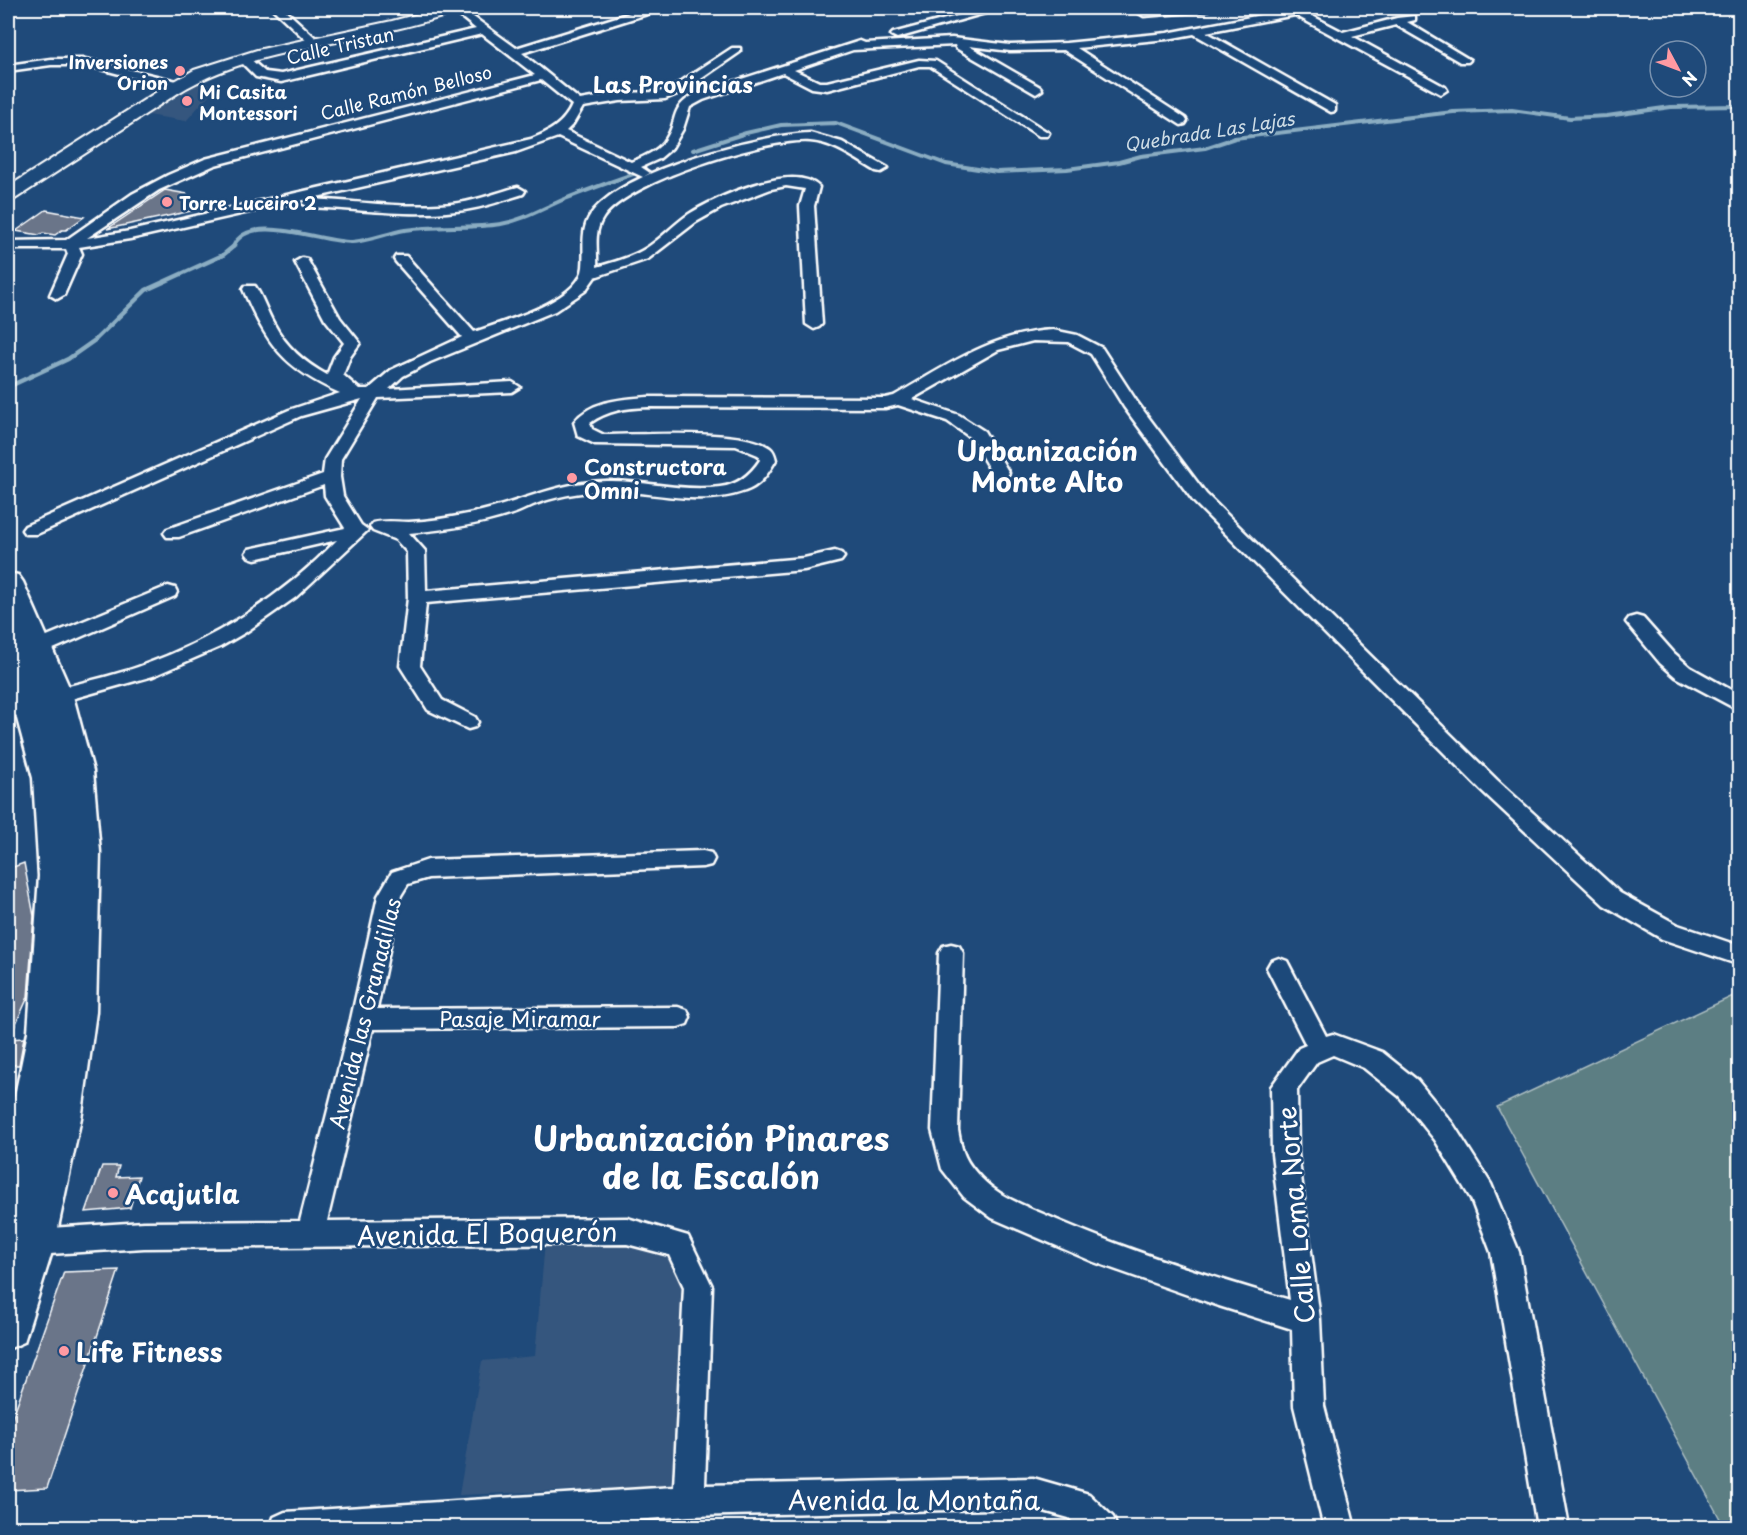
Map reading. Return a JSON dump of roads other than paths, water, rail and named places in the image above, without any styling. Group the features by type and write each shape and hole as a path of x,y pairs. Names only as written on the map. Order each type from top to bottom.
{"main road":[{"path":"8,582 32,704 76,771 83,852 77,1012 62,1113 21,1237 8,1327"}],"street":[{"path":"277,8 315,43"},
{"path":"8,195 129,119 177,85 202,73 245,60 421,19 455,8 514,51 578,104 620,97 661,96 678,89 736,50"},
{"path":"514,51 656,8"},
{"path":"663,153 675,133 684,105 699,97 847,47 998,8"},
{"path":"847,47 952,41 1010,48 1066,46 1205,8"},
{"path":"1197,31 1293,11 1301,12 1441,90"},
{"path":"1344,35 1411,18"},
{"path":"1152,21 1197,31 1331,108"},
{"path":"1397,21 1464,60"},
{"name":"Calle Tristan","path":"245,60 258,75 267,78 281,78 484,30"},
{"path":"952,41 1036,90"},
{"path":"1066,46 1181,121"},
{"path":"8,68 51,62 85,63 177,85"},
{"path":"784,69 816,85 827,86 919,63 932,63 1043,133"},
{"name":"Calle Ramón Belloso","path":"71,243 98,222 172,176 210,162 544,76"},
{"path":"8,245 38,246 130,235 516,148 541,141 558,132 576,111 578,104"},
{"path":"558,132 654,179"},
{"path":"356,531 334,496 331,477 333,459 373,394 397,373 415,363 551,308 582,286 590,274 590,232 601,211 627,193 654,179 761,142 809,137 825,140 881,168"},
{"path":"630,167 663,153 677,155 696,164"},
{"path":"590,274 644,256 701,213 749,191 794,180 812,186 807,206 814,324"},
{"path":"285,200 420,210 482,202 518,191"},
{"path":"57,295 75,254 71,243"},
{"path":"401,259 472,339"},
{"path":"302,262 333,319 352,343 342,357 335,376 355,394"},
{"path":"250,289 266,327 285,353 317,378 355,394"},
{"path":"255,553 379,527 399,529 493,514 530,500 603,486 627,486 705,494 745,487 759,477 768,460 765,452 752,445 736,441 601,440 584,432 582,422 597,410 612,404 659,402 866,404 899,400 993,347 1032,336 1053,335 1072,338 1097,351 1130,404 1200,498 1489,785 1612,899 1670,932 1740,956"},
{"path":"31,530 296,413 355,394 512,387"},
{"path":"899,400 953,418 978,435 1000,473"},
{"path":"173,533 331,477"},
{"path":"379,527 402,536 416,551 417,598 410,666 435,705 468,722"},
{"path":"32,704 158,668 231,632 327,562 356,531"},
{"path":"417,598 663,578 804,564 835,557"},
{"path":"22,646 168,592"},
{"path":"1636,622 1667,658 1683,672 1740,704"},
{"name":"Avenida las Granadillas","path":"310,1235 363,1019 389,896 400,878 428,869 703,859"},
{"path":"951,953 945,1130 951,1161 973,1188 1002,1209 1104,1253 1220,1293 1306,1319"},
{"path":"1279,968 1321,1050 1333,1044 1373,1060 1408,1088 1444,1132 1482,1193 1505,1251 1552,1521"},
{"name":"Pasaje Miramar","path":"363,1019 678,1017"},
{"name":"Calle Loma Norte","path":"1321,1050 1308,1055 1284,1087 1285,1154 1306,1319 1309,1406 1340,1527"},
{"name":"Avenida El Boquerón","path":"21,1237 627,1231 678,1245 698,1286 689,1501"},
{"name":"Avenida la Montaña","path":"285,1527 689,1501 1033,1494 1078,1505 1102,1527"}],"waterway":[{"name":"Quebrada Las Lajas","path":"693,150 746,133 781,125 836,123 946,164 997,172 1067,169 1205,148 1235,138 1453,112 1512,110 1570,118 1607,116 1671,107 1740,106"},
{"name":"Quebrada Las Lajas","path":"233,247 241,236 254,231 270,229 352,242 398,231 501,224 526,217 573,196 633,174"},
{"name":"Quebrada Las Lajas","path":"8,387 68,359 95,340 146,290 223,255 233,247"}],"place":[{"name":"Inversiones Orion","path":"180,71"},
{"name":"Mi Casita Montessori","path":"187,101"},
{"name":"Torre Luceiro 2","path":"167,202"},
{"name":"Constructora Omni","path":"572,478"},
{"name":"Acajutla","path":"113,1193"},
{"name":"Life Fitness","path":"64,1351"}],"district":[{"name":"Las Provincias","path":"673,83"},
{"name":"Urbanización Monte Alto","path":"1047,464"},
{"name":"Urbanización Pinares de la Escalón","path":"711,1156"}]}
